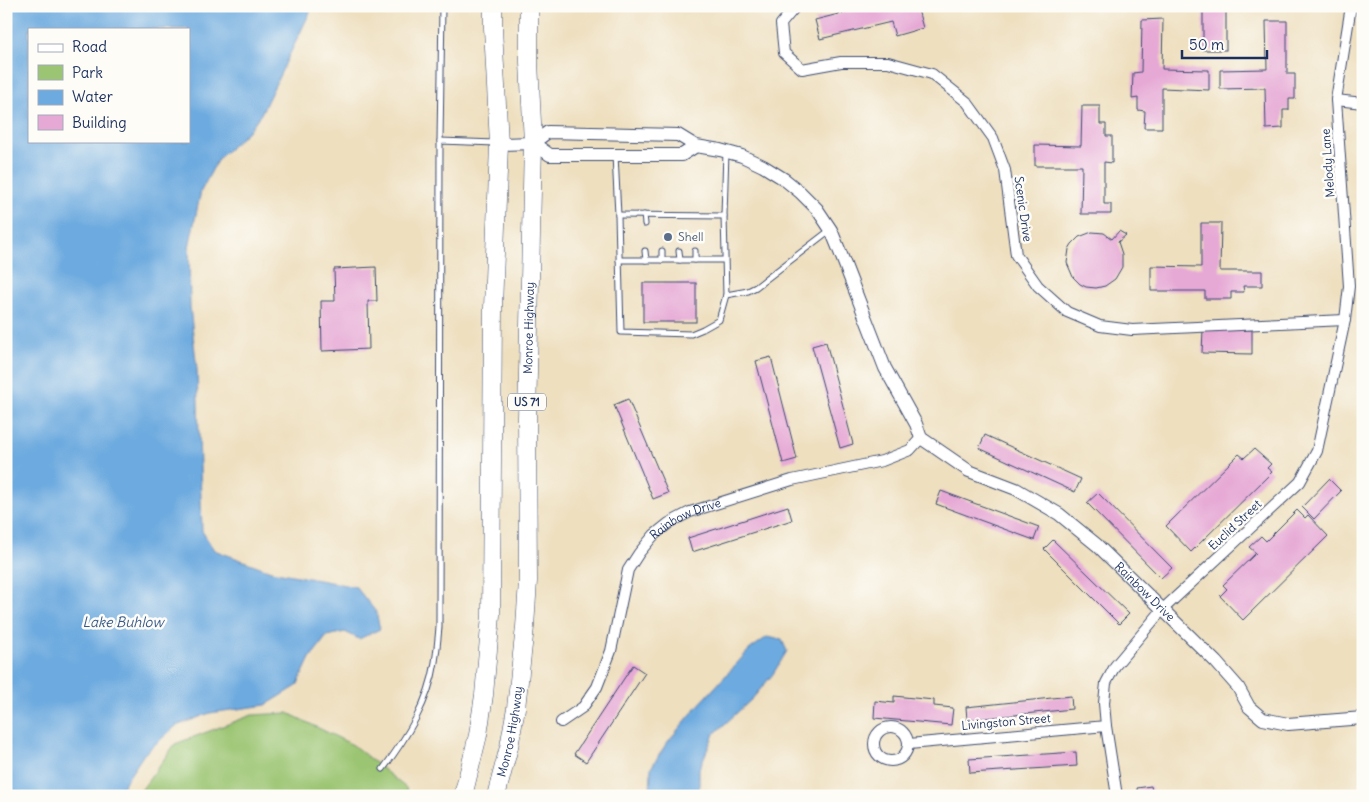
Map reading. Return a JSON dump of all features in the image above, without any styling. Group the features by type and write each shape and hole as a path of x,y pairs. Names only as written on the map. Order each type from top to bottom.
{"highway":[{"name":"US 71","path":"463,796 478,735 484,695 491,615 493,308 500,144 493,6"},
{"name":"Monroe Highway","path":"496,796 509,747 516,708 528,581 527,408 533,143 529,62 529,6"}],"street":[{"name":"Scenic Drive","path":"796,6 781,24 784,53 802,69 841,62 888,62 932,74 967,102 994,138 1005,170 1016,255 1038,286 1067,312 1100,326 1132,330 1345,320"},
{"name":"Melody Lane","path":"1345,320 1348,286 1336,100 1351,6"},
{"path":"1336,100 1363,103"},
{"path":"500,144 533,143 548,132 678,135 696,146 742,156 784,179 817,209 831,230 884,368 916,424 921,438"},
{"path":"533,143 550,155 682,155 696,146"},
{"name":"Euclid Street","path":"1117,796 1106,726 1104,703 1106,683 1115,666 1162,610 1300,482 1316,451 1345,320"},
{"name":"Rainbow Drive","path":"560,722 583,707 597,686 611,651 628,570 654,535 669,523 690,512 792,480 882,461 910,450 921,438 969,470 1016,489 1059,514 1097,546 1216,662 1238,687 1249,707 1263,719 1288,724 1363,718"},
{"name":"Livingston Street","path":"909,744 1106,726"}],"lane":[{"path":"383,769 410,730 421,709 430,686 439,627 442,6"},
{"path":"440,141 500,144"},
{"path":"615,154 621,332 691,334 719,320 726,295 724,260 726,151"},
{"path":"618,215 724,216"},
{"path":"644,215 645,224"},
{"path":"661,215 661,224"},
{"path":"677,216 678,224"},
{"path":"694,216 694,224"},
{"path":"726,295 748,291 756,287 831,230"},
{"path":"645,251 646,260"},
{"path":"662,251 662,260"},
{"path":"679,251 680,260"},
{"path":"695,252 695,260"},
{"path":"619,260 724,260"}],"green space":[{"path":"288,713 353,745 406,788 409,796 137,796 175,744 252,715"}],"water":[{"name":"Lake Buhlow","path":"6,6 313,6 261,114 247,132 218,159 201,191 189,247 190,307 197,370 202,531 214,550 271,571 356,587 376,612 380,629 359,639 345,632 327,636 310,658 297,686 266,705 210,713 176,726 144,754 116,796 6,796"},
{"path":"767,637 782,640 787,651 773,674 753,698 714,734 699,769 699,796 650,796 651,768 666,744 749,650"}],"building":[{"path":"870,6 917,6 923,28 895,36 891,22 820,39 815,20"},
{"path":"1203,6 1226,6 1226,50 1203,50"},
{"path":"1163,19 1162,69 1209,70 1209,90 1162,88 1162,128 1144,128 1145,111 1138,110 1138,98 1132,99 1133,73 1141,72 1142,20"},
{"path":"1266,21 1287,21 1287,74 1295,74 1295,99 1289,99 1289,110 1283,110 1283,128 1266,129 1265,88 1220,89 1220,70 1267,69"},
{"path":"1082,106 1100,106 1100,124 1106,124 1106,136 1112,136 1112,163 1104,162 1104,204 1111,204 1111,214 1081,214 1082,166 1035,166 1035,145 1081,146"},
{"path":"1201,223 1221,223 1220,271 1262,271 1262,286 1243,286 1244,292 1231,292 1231,299 1205,299 1205,291 1151,291 1151,266 1201,267"},
{"path":"1119,231 1126,235 1118,242 1122,254 1122,267 1115,279 1105,286 1096,288 1080,284 1073,277 1067,263 1069,249 1072,244 1079,237 1092,232 1104,233 1112,239"},
{"path":"376,267 377,301 368,301 369,349 322,351 321,301 335,301 334,269"},
{"path":"643,283 696,283 696,322 643,322"},
{"path":"1203,329 1252,330 1252,354 1202,353"},
{"path":"826,342 853,444 840,448 812,346"},
{"path":"771,357 797,459 783,463 756,361"},
{"path":"628,399 668,493 653,499 614,405"},
{"path":"985,435 1081,479 1075,492 979,448"},
{"path":"1254,449 1271,464 1267,468 1272,472 1191,552 1166,526 1239,454 1244,458"},
{"path":"1329,479 1341,491 1314,519 1302,507"},
{"path":"941,491 1039,527 1034,540 936,504"},
{"path":"1098,493 1172,568 1161,578 1087,503"},
{"path":"788,506 792,520 692,552 688,538"},
{"path":"1297,510 1305,518 1308,515 1328,536 1243,620 1220,596 1227,589 1223,585 1256,553 1249,547 1261,536 1266,541"},
{"path":"1053,540 1129,614 1119,624 1044,549"},
{"path":"633,665 645,673 586,762 574,754"},
{"path":"894,696 934,700 934,706 953,708 951,725 874,718 875,701 894,703"},
{"path":"1071,696 1072,709 967,720 966,707"},
{"path":"1076,752 1077,766 970,773 969,759"},
{"path":"1151,786 1153,796 1138,796 1137,788"}],"place":[{"name":"Shell","path":"668,237"}]}
